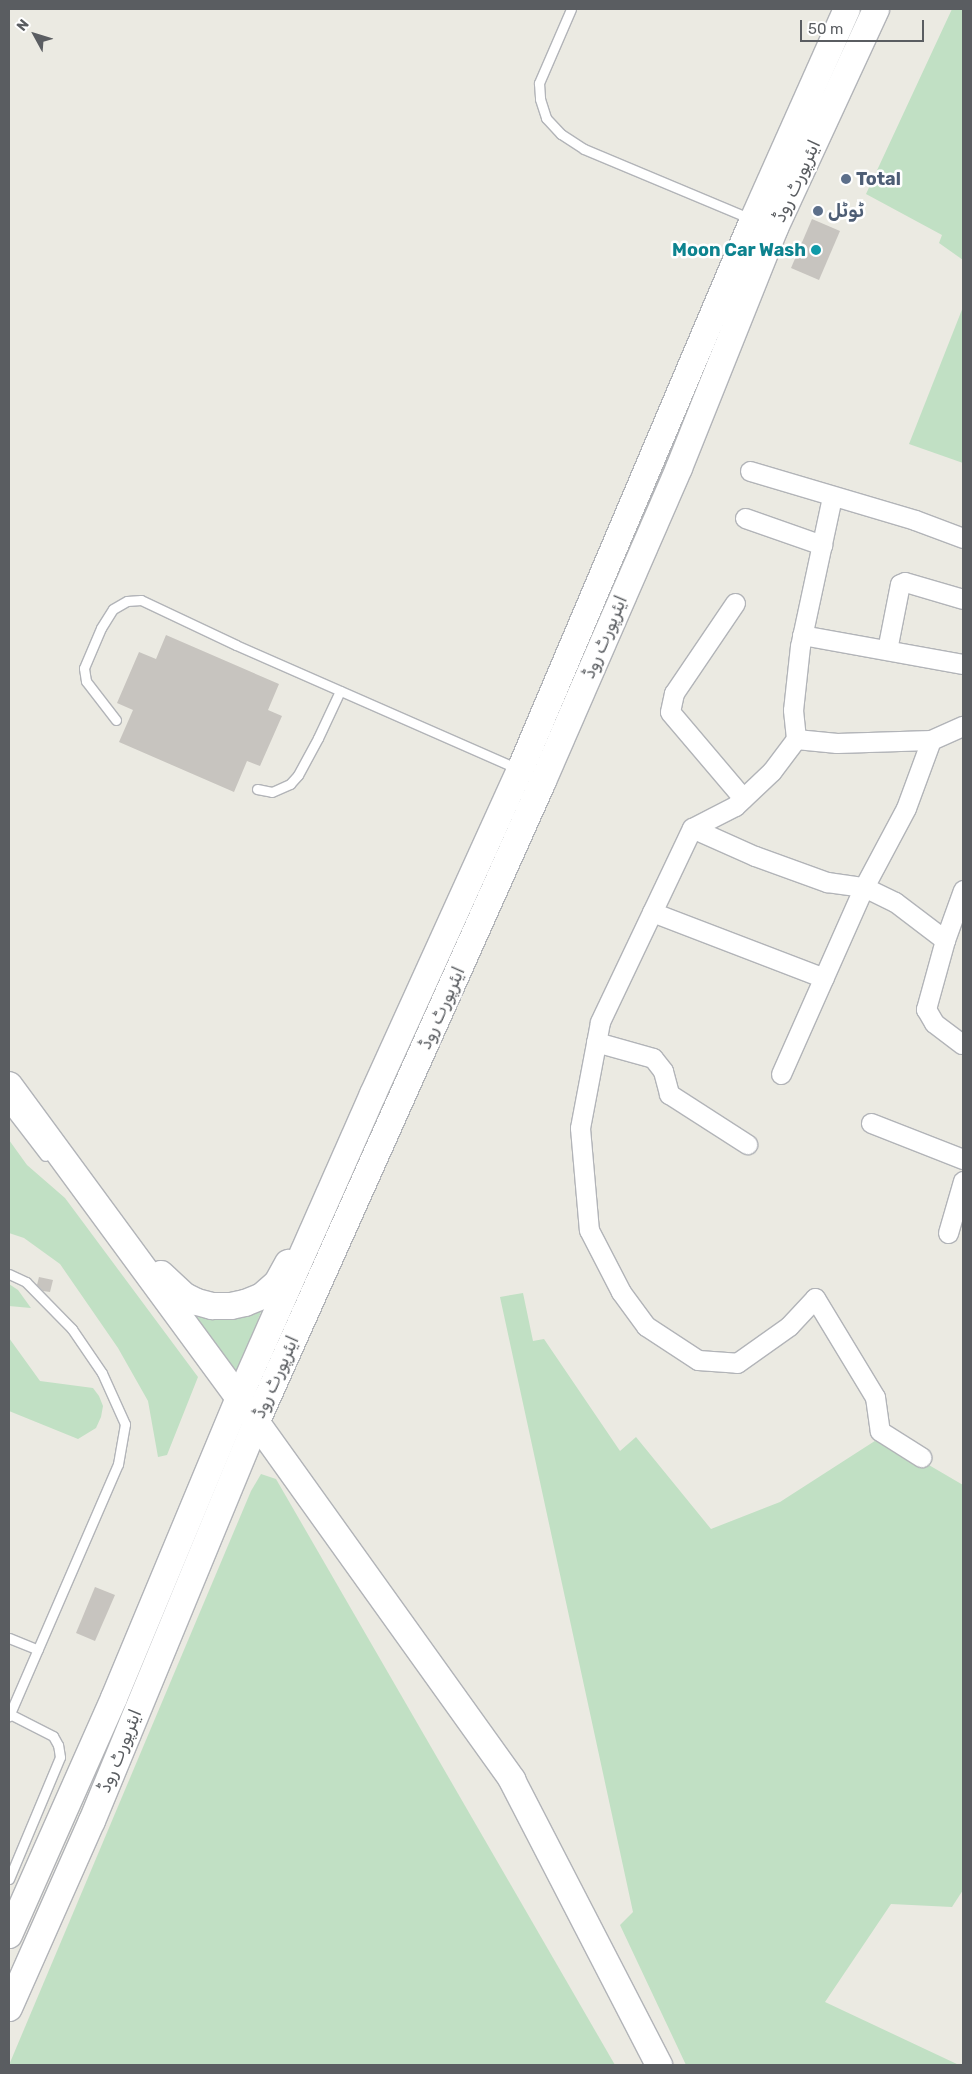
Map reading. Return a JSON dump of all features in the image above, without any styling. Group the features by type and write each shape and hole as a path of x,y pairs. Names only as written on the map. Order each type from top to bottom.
{"main road":[{"name":"ایئرپورٹ روڈ","path":"9,2008 92,1821 256,1422 532,775 753,220 847,9"},
{"name":"ایئرپورٹ روڈ","path":"10,1928 114,1698 239,1398 326,1206 377,1086 532,775 679,468 775,228 876,9"},
{"path":"9,1086 64,1172 106,1218 185,1296 212,1306 231,1306 262,1296 277,1283 286,1269 299,1237 326,1206"},
{"path":"106,1218 239,1398 512,1780 659,2065"}],"street":[{"path":"750,471 832,497 915,520 963,538"},
{"path":"832,497 802,635 792,710 796,739 772,771 735,806 692,828 600,1022 580,1128 589,1230 621,1292 646,1326 698,1360 738,1363 789,1326 815,1298 855,1360 875,1397 880,1431 921,1457"},
{"path":"745,518 822,545"},
{"path":"887,650 900,584 905,582 963,599"},
{"path":"735,603 674,693 670,712 743,798"},
{"path":"802,635 963,664"},
{"path":"796,739 837,743 931,740 963,726"},
{"path":"781,1074 864,887 906,808 931,740"},
{"path":"692,828 755,856 827,882 864,887 895,902 945,940"},
{"path":"962,1044 934,1023 926,1009 945,940 963,890"},
{"path":"652,912 824,978"},
{"path":"596,1042 652,1058 663,1071 669,1094 747,1144"},
{"path":"871,1123 963,1160"},
{"path":"948,1233 963,1181"}],"lane":[{"path":"571,9 539,83 540,99 546,118 561,134 584,149 753,220"},
{"path":"116,720 86,681 84,668 101,628 113,609 127,601 141,600 340,691 532,775"},
{"path":"257,789 272,792 281,790 298,775 340,691"},
{"path":"9,1109 64,1172"},
{"path":"9,1274 26,1282 72,1330 102,1373 124,1424 118,1464 9,1715 53,1736 58,1745 60,1757 9,1879"},
{"path":"9,1638 38,1650"}],"green space":[{"path":"952,9 963,9 963,260 939,243 942,235 866,194"},
{"path":"963,307 963,463 909,444"},
{"path":"9,1140 27,1165 65,1198 198,1377 167,1455 158,1457 148,1401 118,1348 60,1264 24,1238 9,1233"},
{"path":"9,1284 18,1290 31,1308 9,1306"},
{"path":"523,1293 533,1341 544,1339 620,1451 636,1437 711,1529 780,1502 881,1437 963,1485 963,1890 952,1907 891,1904 825,2002 959,2065 686,2065 620,1925 633,1912 500,1297"},
{"path":"265,1301 237,1377 191,1309"},
{"path":"9,1338 40,1381 93,1388 103,1406 96,1428 78,1439 9,1411"},
{"path":"261,1474 276,1479 615,2065 9,2065 251,1491"}],"building":[{"name":"Moon Car Wash","path":"812,219 840,231 819,280 791,268"},
{"path":"166,635 279,684 268,710 282,716 260,766 247,761 234,792 119,742 133,710 117,703 139,652 156,659"},
{"path":"39,1277 53,1280 50,1292 43,1291 37,1285"},
{"path":"95,1587 115,1595 95,1641 76,1633"}],"place":[{"name":"Total","path":"846,179"},
{"name":"ٹوٹل","path":"818,211"},
{"name":"Moon Car Wash","path":"816,250"}]}
